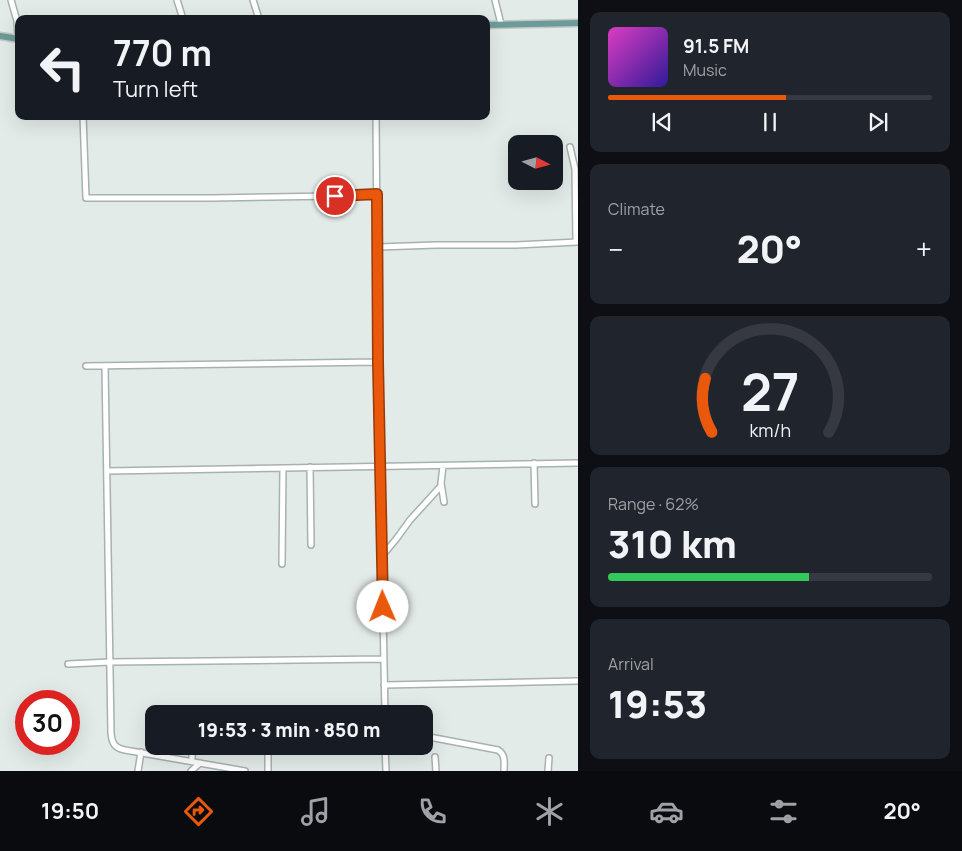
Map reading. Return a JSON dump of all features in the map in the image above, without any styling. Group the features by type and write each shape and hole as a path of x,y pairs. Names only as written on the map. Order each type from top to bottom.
{"main road":[{"path":"490,25 578,22"},
{"path":"0,36 15,38"}],"street":[{"path":"11,0 15,15"},
{"path":"177,0 181,15"},
{"path":"252,0 258,15"},
{"path":"495,0 501,24"},
{"path":"83,120 86,198 212,198 377,194"},
{"path":"376,120 378,362 385,705"},
{"path":"378,247 577,242 575,169 570,147"},
{"path":"86,366 378,362"},
{"path":"105,366 112,742 120,749 245,771"},
{"path":"107,471 578,463"},
{"path":"534,464 535,504"},
{"path":"442,466 441,486 444,502"},
{"path":"282,564 283,468"},
{"path":"310,468 311,545"},
{"path":"382,555 398,538 424,503 441,486"},
{"path":"68,664 384,659"},
{"path":"384,685 578,681"},
{"path":"433,738 498,750 504,756 504,771"},
{"path":"138,771 141,752"},
{"path":"192,755 192,761"},
{"path":"268,755 268,771"},
{"path":"385,755 386,771"},
{"path":"435,757 436,771"},
{"path":"548,771 549,758"},
{"path":"191,771 200,763"}],"route":[{"path":"335,196 377,194 383,607"}]}
